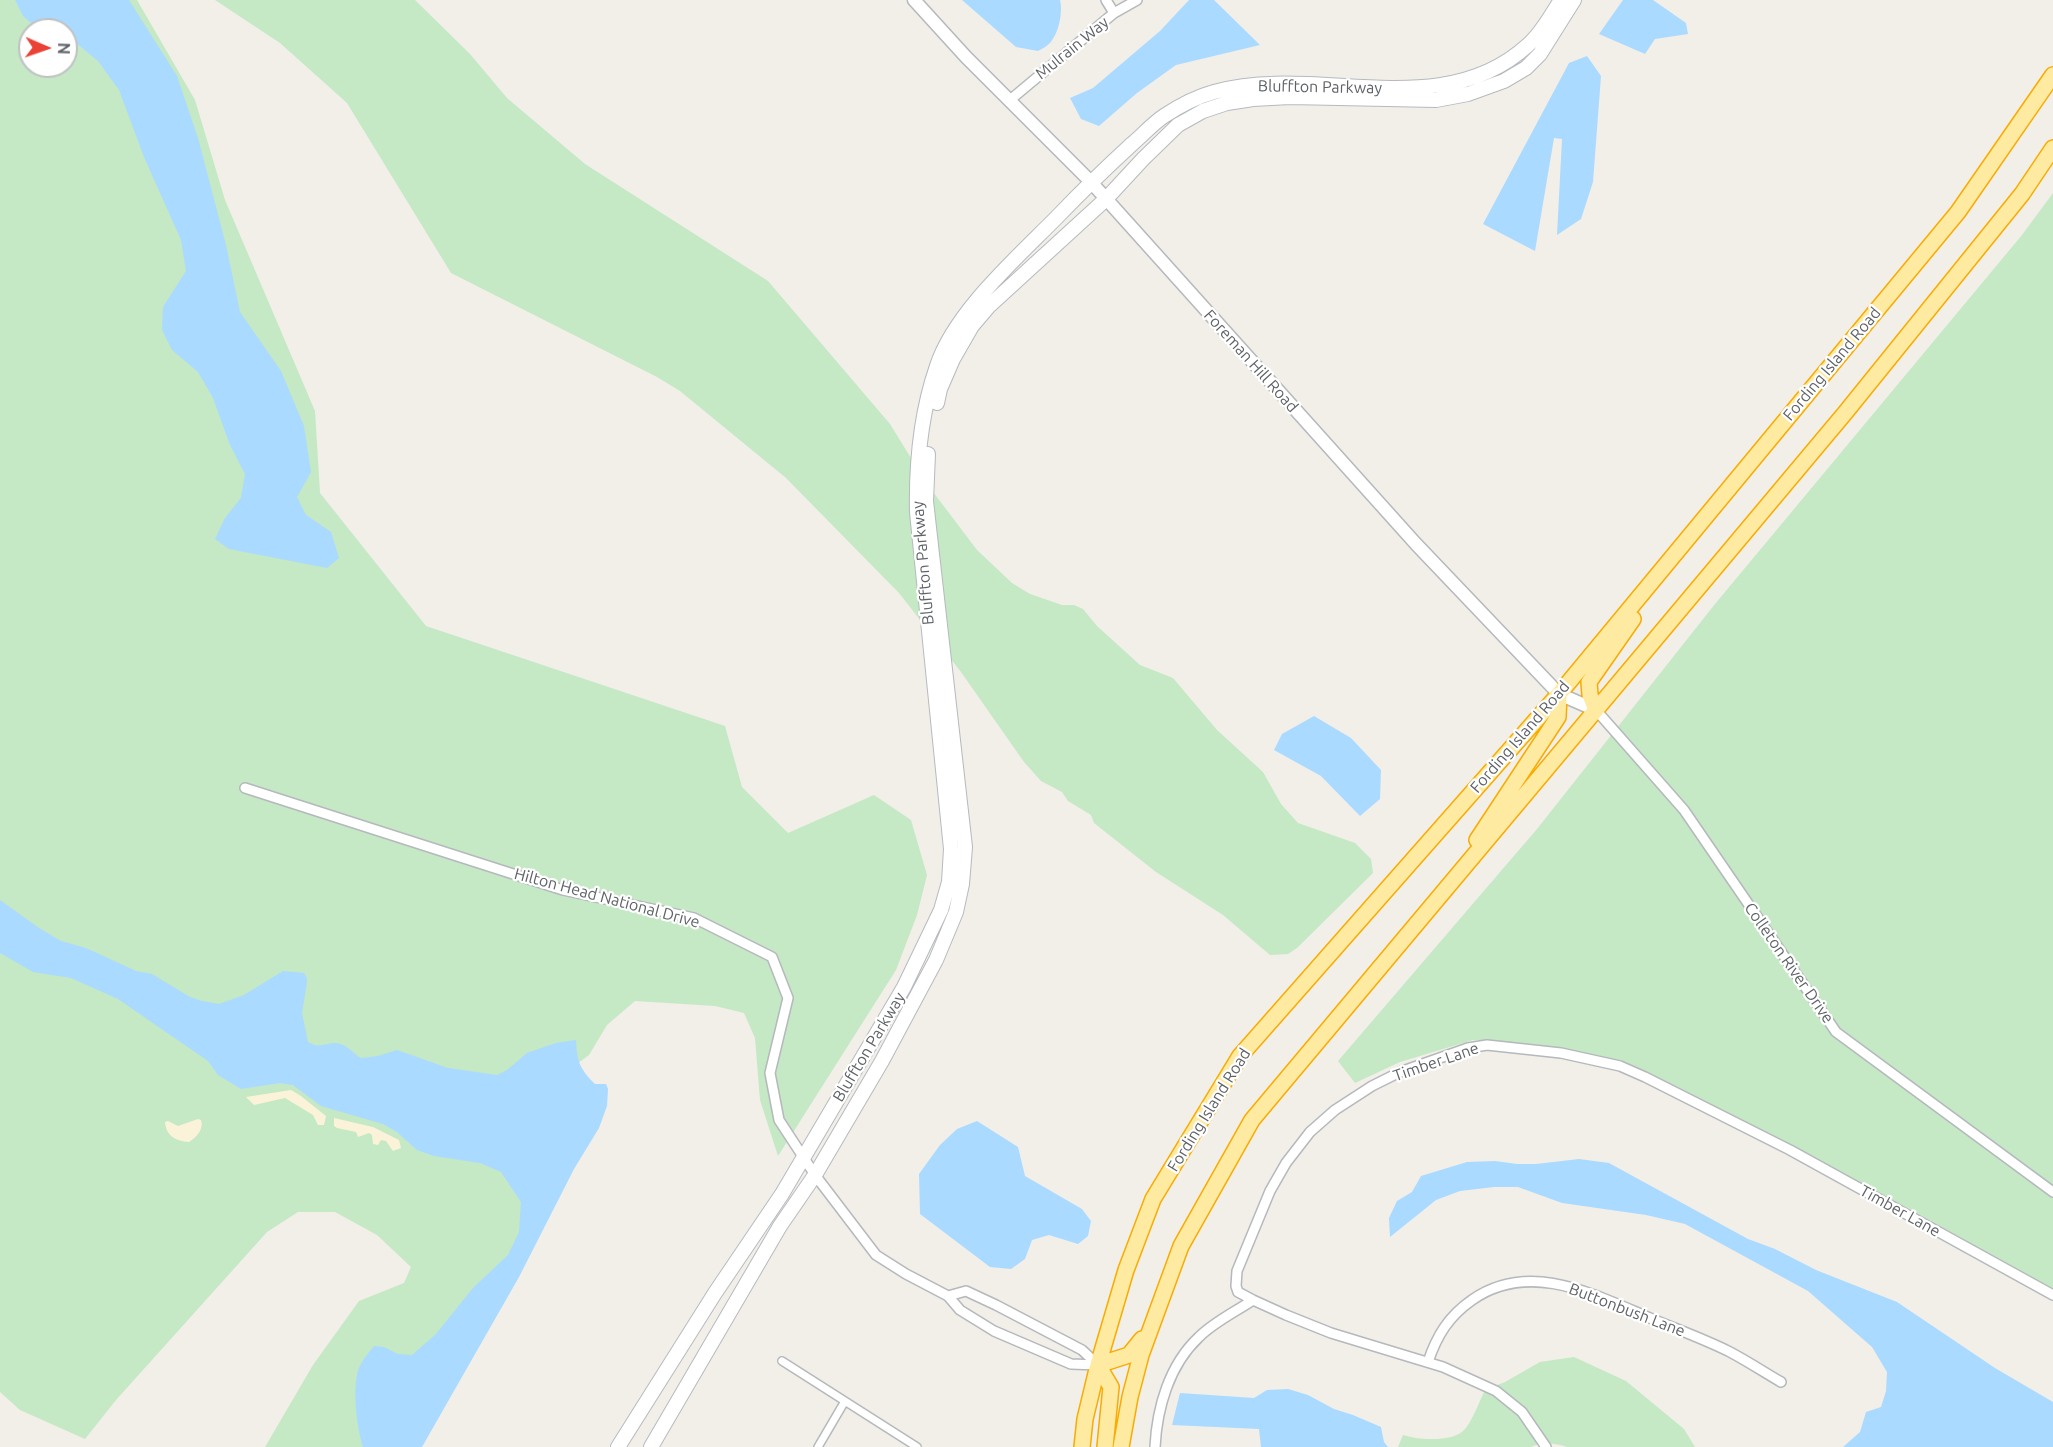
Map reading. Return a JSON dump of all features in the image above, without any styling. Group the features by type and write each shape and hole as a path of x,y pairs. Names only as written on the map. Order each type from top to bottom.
{"highway":[{"name":"Fording Island Road","path":"1082,1447 1085,1419 1098,1365 1126,1270 1154,1199 1240,1056 1559,694 1958,212 2053,75"},
{"path":"1121,1447 1130,1397 1141,1355 1181,1246 1252,1120 1845,413 2022,194 2053,148"},
{"path":"1596,710 1590,695 1589,682 1595,671 1676,562 1698,526"},
{"path":"1440,898 1558,717 1559,694"},
{"path":"1105,1447 1111,1387 1098,1365 1129,1355 1151,1328"}],"main road":[{"name":"Bluffton Parkway","path":"618,1447 714,1293 782,1194 904,987 941,910 949,882 951,849 916,512 916,480 919,450 937,365 951,336 981,296 1091,182 1161,117 1185,103 1214,92 1245,86 1292,84 1416,88 1454,84 1483,74 1529,45 1561,0"},
{"name":"Bluffton Parkway","path":"651,1447 780,1226 815,1175 882,1061 936,960 956,912 962,884 965,847 926,501 927,465 940,389 953,359 972,326 989,306 1106,199 1179,125 1203,111 1227,103 1253,99 1290,97 1436,100 1468,94 1504,81 1526,68 1540,54 1574,0"}],"street":[{"name":"Foreman Hill Road","path":"914,0 966,57 1091,182 1408,535 1559,694 1596,710"},
{"path":"1106,0 1114,14"},
{"name":"Mulrain Way","path":"1010,100 1114,14 1137,0"},
{"name":"Colleton River Drive","path":"1596,710 1684,810 1836,1032 2053,1192"},
{"name":"Hilton Head National Drive","path":"245,788 563,890 694,918 772,957 788,998 770,1073 779,1120 815,1175 876,1255 948,1296 960,1311 994,1331 1071,1364 1098,1365"},
{"name":"Timber Lane","path":"1546,1447 1527,1419 1496,1391 1428,1362 1331,1333 1253,1300 1238,1292 1236,1286 1237,1271 1280,1172 1310,1132 1335,1110 1372,1086 1434,1059 1468,1048 1487,1046 1561,1053 1620,1066 1790,1150 2053,1295"},
{"name":"Buttonbush Lane","path":"1428,1362 1434,1343 1441,1331 1465,1305 1499,1286 1537,1280 1569,1286 1605,1299 1730,1352 1781,1382"},
{"name":"Hilton Head National Drive","path":"948,1296 966,1291 1082,1350 1098,1365"},
{"path":"1155,1447 1156,1428 1163,1399 1177,1362 1199,1336 1253,1300"},
{"path":"1030,1347 1041,1329"},
{"path":"782,1361 917,1447"},
{"path":"818,1447 845,1401"}],"green space":[{"path":"0,0 137,0 195,100 225,200 315,411 320,493 426,626 725,726 742,787 788,833 874,795 911,820 927,875 917,915 896,970 778,1156 760,1100 755,1038 744,1013 715,1006 635,1001 607,1025 589,1055 551,1083 295,1052 0,916"},
{"path":"215,0 415,0 470,54 507,98 585,164 768,281 890,424 927,484 977,550 1012,583 1030,594 1062,605 1074,605 1083,609 1097,626 1140,665 1173,678 1217,730 1263,772 1281,804 1298,823 1355,843 1371,859 1373,873 1297,948 1288,954 1270,955 1223,915 1156,872 1094,823 1091,815 1068,801 1062,792 1041,781 1024,762 961,672 899,593 786,478 680,391 657,377 451,273 347,103 280,43"},
{"path":"2053,193 2053,1290 1910,1209 1621,1062 1562,1048 1473,1040 1400,1062 1355,1083 1338,1061 1537,829 1715,604 2022,235"},
{"path":"0,925 389,1105 542,1196 406,1447 265,1447 313,1365 359,1301 404,1283 411,1267 377,1235 335,1212 298,1212 267,1232 116,1400 85,1439 20,1410 0,1392"},
{"path":"1574,1357 1626,1381 1684,1429 1695,1447 1567,1447 1540,1444 1531,1447 1398,1447 1403,1435 1436,1439 1461,1433 1472,1419 1485,1390 1505,1382 1540,1362"}],"sand":[{"path":"291,1090 326,1116 324,1125 318,1125 313,1115 285,1098 254,1105 246,1097"},
{"path":"334,1118 373,1127 399,1140 401,1148 393,1151 386,1141 381,1140 378,1145 373,1144 372,1135 369,1133 358,1137 356,1132 337,1128 334,1126"},
{"path":"198,1119 202,1123 201,1130 189,1142 172,1137 167,1131 165,1122 168,1121 178,1126"}],"water":[{"path":"15,0 129,0 177,76 198,138 226,245 240,312 281,371 304,426 311,472 297,497 306,515 331,532 339,558 327,568 229,549 215,539 225,518 241,498 245,474 230,445 213,398 198,372 172,350 162,330 163,307 186,271 181,240 144,157 119,90 98,61 78,44 78,18 25,18"},
{"path":"962,0 1060,0 1060,22 1053,39 1038,51 1016,47"},
{"path":"1189,0 1214,0 1260,45 1176,65 1137,93 1099,126 1081,119 1070,98 1093,88 1160,31"},
{"path":"1623,0 1653,0 1686,23 1688,34 1655,39 1645,54 1599,34"},
{"path":"1587,56 1601,76 1593,182 1581,219 1557,235 1562,139 1554,138 1535,251 1483,224 1569,63"},
{"path":"1314,716 1351,738 1381,770 1380,799 1360,816 1321,776 1274,750 1282,734"},
{"path":"0,900 61,941 86,948 136,971 152,974 190,997 202,1001 219,1004 244,995 283,971 304,973 307,982 302,1013 308,1042 319,1045 340,1044 361,1058 397,1050 448,1068 497,1075 507,1070 527,1053 556,1043 576,1040 578,1060 586,1074 595,1084 606,1084 608,1089 607,1106 599,1128 574,1169 519,1277 422,1447 363,1447 357,1421 358,1371 374,1346 384,1347 398,1354 412,1355 436,1334 473,1288 508,1255 519,1232 521,1202 501,1172 480,1163 434,1156 417,1150 397,1132 383,1124 321,1106 293,1085 280,1083 241,1089 218,1075 208,1061 118,999 71,978 33,972 0,953"},
{"path":"977,1121 1018,1147 1025,1176 1082,1209 1091,1221 1088,1236 1078,1244 1049,1235 1032,1240 1025,1259 1011,1269 990,1267 920,1214 919,1174 940,1145 957,1129"},
{"path":"1579,1159 1609,1163 1748,1239 1775,1249 1816,1270 1897,1302 1995,1368 2053,1402 2053,1447 1843,1447 1860,1432 1866,1412 1881,1407 1886,1391 1887,1372 1872,1347 1808,1291 1685,1224 1646,1215 1562,1203 1518,1187 1494,1187 1460,1191 1436,1200 1390,1237 1389,1218 1397,1201 1412,1192 1421,1176 1467,1162 1495,1161 1536,1164"},
{"path":"1288,1389 1308,1395 1334,1409 1381,1427 1384,1442 1388,1447 1261,1447 1259,1429 1172,1425 1180,1393 1254,1398 1267,1390"}]}
